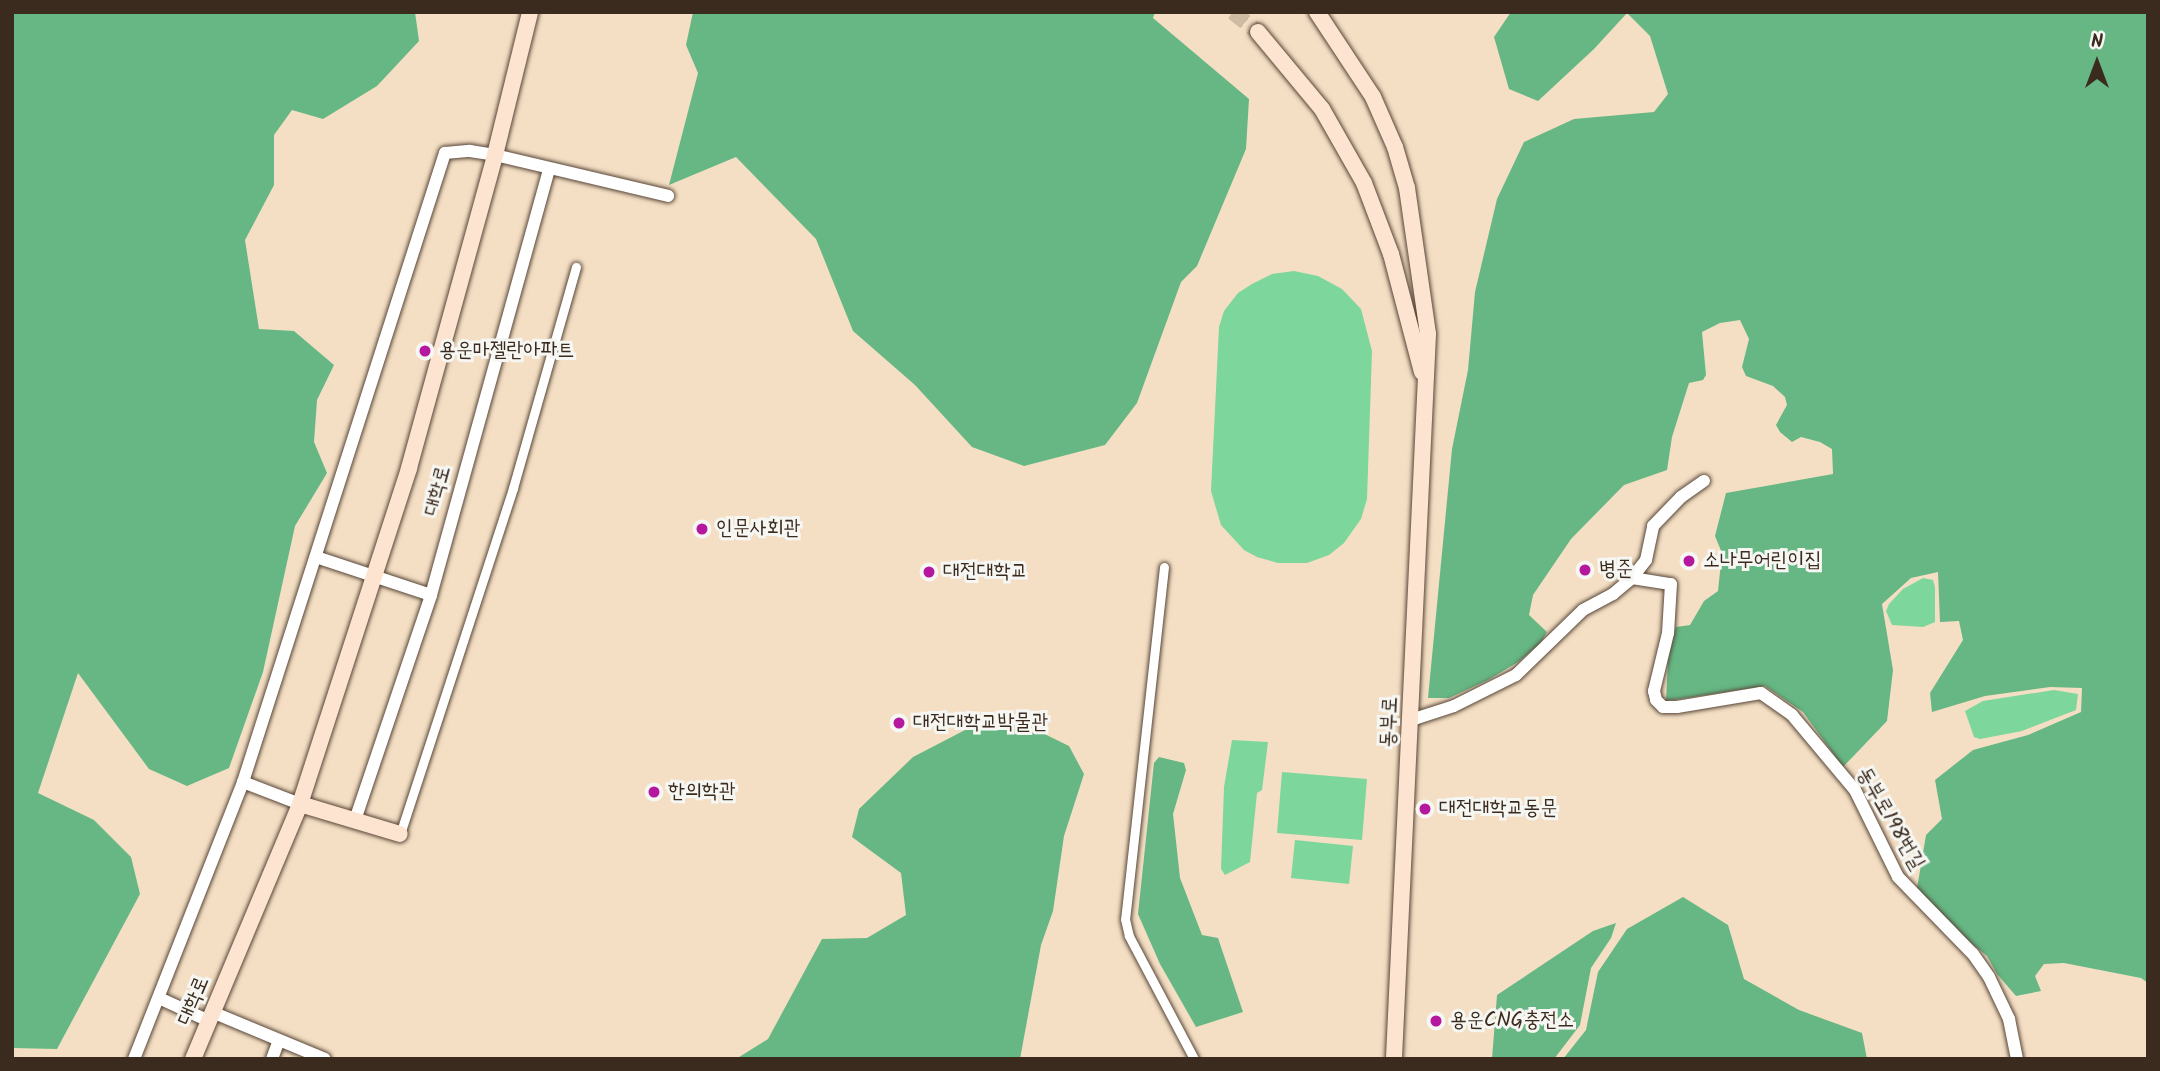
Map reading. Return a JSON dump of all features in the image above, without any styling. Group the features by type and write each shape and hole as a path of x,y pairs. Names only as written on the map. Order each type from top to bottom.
{"main road":[{"name":"대학로","path":"193,1059 300,804 409,468 495,155 530,12"},
{"name":"동부로","path":"1317,12 1373,97 1395,147 1407,188 1428,334 1394,1059"},
{"path":"1258,32 1322,108 1364,183 1391,254 1427,387"},
{"path":"300,804 400,834"}],"street":[{"name":"대학로","path":"134,1059 243,782 438,169 445,153 470,151 495,155"},
{"path":"495,155 549,170 668,196"},
{"name":"대학로","path":"355,820 431,595 549,170"},
{"path":"400,834 513,488 576,267"},
{"path":"1411,720 1454,706 1516,675 1583,610 1613,594 1632,578 1646,560 1653,526 1681,498 1704,481"},
{"path":"316,557 431,595"},
{"path":"1164,567 1125,919 1129,936 1194,1059"},
{"name":"동부로198번길","path":"1632,578 1671,584 1668,633 1654,691 1656,700 1663,707 1677,707 1761,693 1792,715 1855,790 1898,877 1973,954 1989,977 2009,1019 2017,1059"},
{"path":"243,782 300,804"},
{"path":"159,998 325,1059"},
{"path":"272,1059 279,1040"}],"green space":[{"path":"12,12 415,12 419,41 377,86 323,119 292,110 274,135 274,185 245,240 259,329 294,331 334,365 317,400 314,442 327,473 295,526 263,672 229,768 187,786 149,769 78,673 38,793 94,820 131,857 140,894 57,1049 12,1048"},
{"path":"693,12 1155,12 1153,18 1249,99 1246,149 1197,266 1181,282 1137,403 1105,445 1024,466 972,447 915,385 853,331 816,239 736,157 669,185 698,73 686,45"},
{"path":"1511,12 2148,12 2148,983 2141,978 2064,963 2044,964 2035,976 2041,991 2016,996 1997,974 1987,956 1948,924 1917,888 1926,835 1942,819 1935,780 1973,750 2028,735 2081,712 2082,688 2050,687 1985,696 1932,712 1930,693 1963,640 1959,621 1940,622 1938,572 1911,578 1882,604 1893,670 1887,721 1843,767 1803,712 1765,686 1666,701 1668,660 1676,627 1690,625 1704,601 1718,591 1722,553 1715,536 1726,493 1833,474 1832,449 1820,442 1801,437 1792,442 1780,432 1776,425 1787,405 1785,397 1773,386 1746,376 1742,367 1749,339 1740,320 1720,323 1702,332 1706,375 1703,380 1689,383 1672,437 1667,470 1624,485 1571,539 1533,595 1529,615 1547,632 1540,644 1518,662 1488,680 1449,698 1428,698 1452,449 1468,370 1475,292 1497,199 1524,142 1574,119 1654,112 1668,94 1650,36 1627,13 1594,49 1538,101 1509,89 1494,37"},
{"path":"1294,271 1318,276 1342,289 1361,309 1372,351 1367,499 1361,519 1344,543 1329,555 1307,563 1278,563 1244,550 1221,525 1211,491 1219,327 1224,311 1238,293 1272,274"},
{"path":"1923,578 1933,580 1935,587 1935,622 1923,627 1892,625 1886,611 1889,604 1903,589"},
{"path":"2054,690 2078,694 2076,710 2022,731 1980,739 1974,737 1965,711 1983,701"},
{"path":"1024,724 1069,746 1084,774 1064,836 1053,911 1041,945 1020,1059 736,1059 768,1039 822,939 867,938 906,915 901,873 852,837 859,809 913,757 967,729"},
{"path":"1232,740 1268,742 1262,790 1257,793 1250,862 1225,875 1221,869 1224,787"},
{"path":"1159,757 1184,763 1186,770 1173,814 1180,878 1202,935 1218,938 1243,1012 1196,1027 1160,964 1138,914 1154,763"},
{"path":"1282,772 1367,779 1362,840 1277,833"},
{"path":"1295,840 1353,846 1349,884 1291,878"},
{"path":"1683,897 1728,925 1744,979 1799,1010 1862,1033 1867,1059 1563,1059 1586,1030 1598,972 1627,929"},
{"path":"1616,923 1611,938 1591,968 1580,1025 1554,1059 1492,1059 1497,995 1593,931"}],"tunnel":[{"path":"1233,12 1258,32"}],"place":[{"name":"용운마젤란아파트","path":"425,351"},
{"name":"인문사회관","path":"702,529"},
{"name":"소나무어린이집","path":"1689,561"},
{"name":"병준","path":"1585,570"},
{"name":"대전대학교","path":"929,572"},
{"name":"대전대학교박물관","path":"899,723"},
{"name":"한의학관","path":"654,792"},
{"name":"대전대학교동문","path":"1425,809"},
{"name":"용운CNG충전소","path":"1436,1021"}]}
